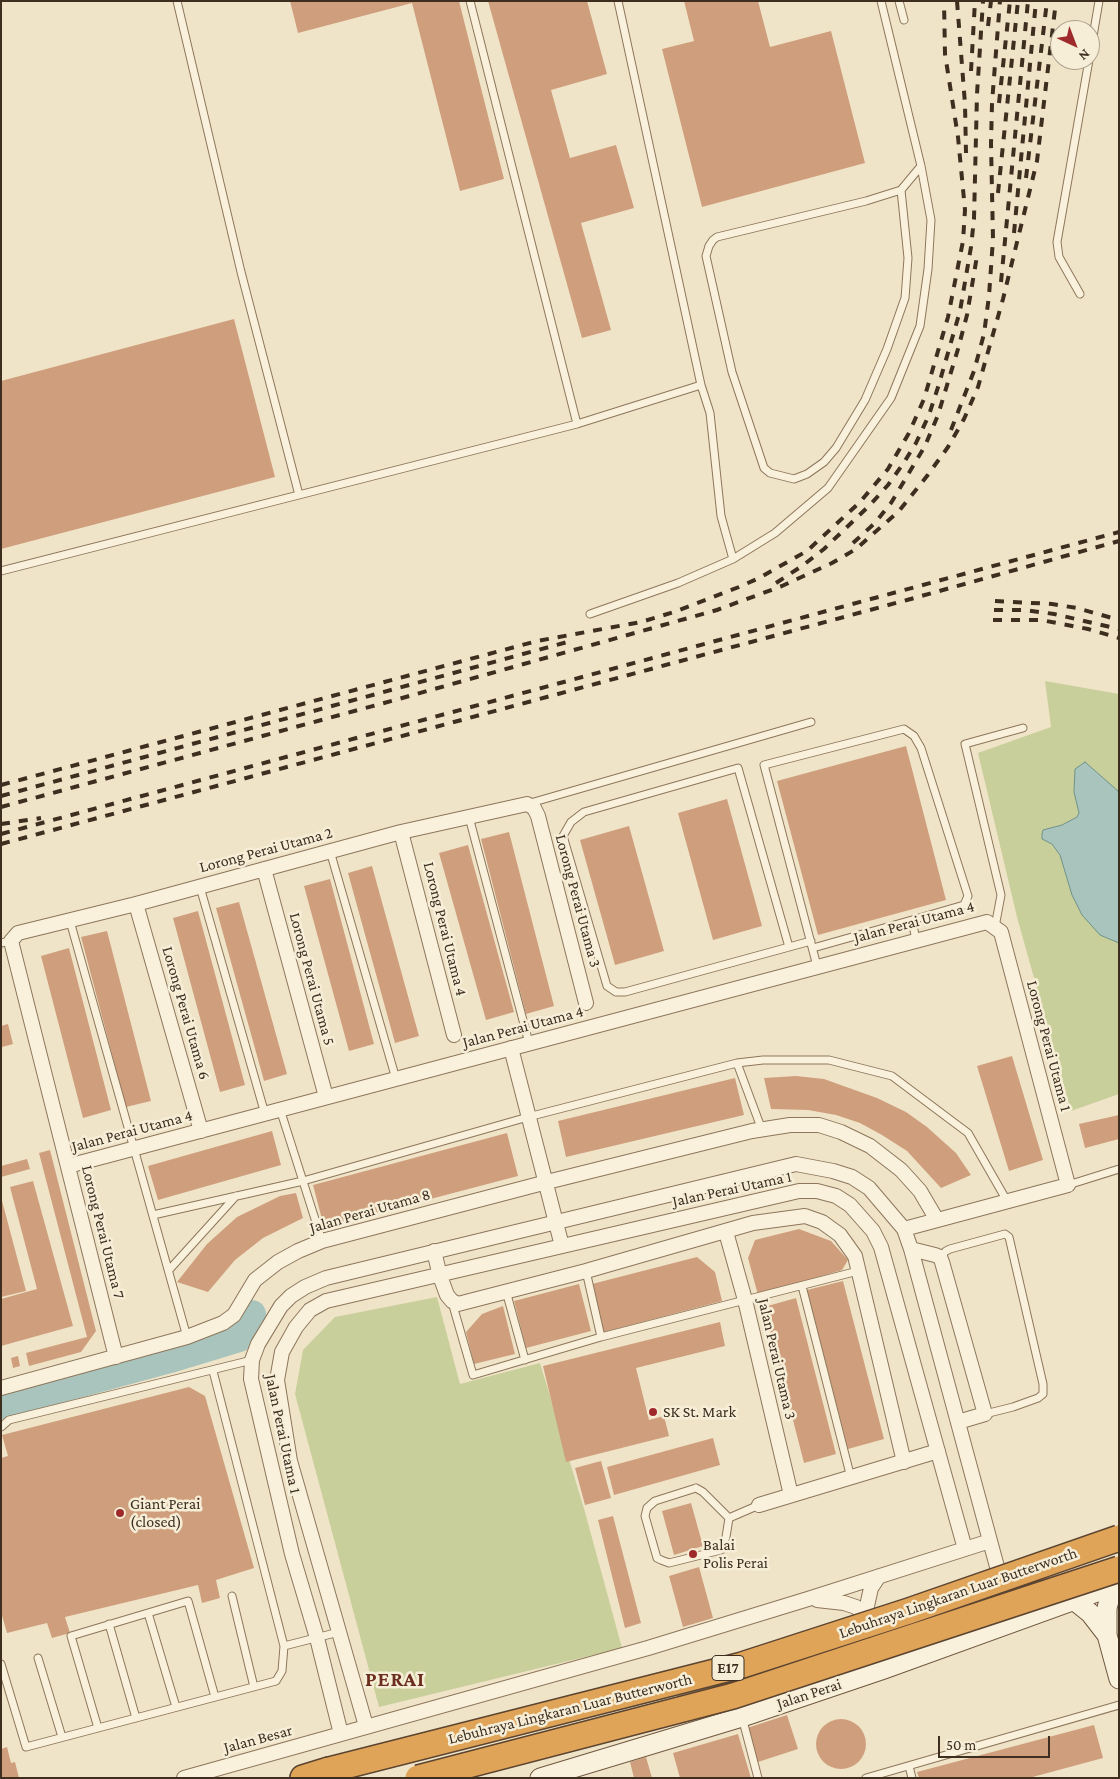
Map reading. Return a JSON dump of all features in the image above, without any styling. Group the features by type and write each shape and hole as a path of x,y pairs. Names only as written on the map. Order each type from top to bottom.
{"highway":[{"name":"Lebuhraya Lingkaran Luar Butterworth","path":"303,1778 742,1665 909,1611 1119,1538"},
{"name":"Lebuhraya Lingkaran Luar Butterworth","path":"418,1778 733,1696 1117,1580"}],"street":[{"name":"Lorong Perai Utama 2","path":"6,942 18,933 136,904 402,832 530,806"},
{"name":"Lorong Perai Utama 3","path":"530,806 586,1003"},
{"name":"Lorong Perai Utama 4","path":"402,832 454,1035"},
{"name":"Lorong Perai Utama 5","path":"264,869 326,1097"},
{"name":"Lorong Perai Utama 6","path":"136,904 201,1131"},
{"name":"Jalan Perai Utama 4","path":"68,1166 916,940 991,924"},
{"name":"Lorong Perai Utama 1","path":"991,924 1001,932 1068,1185"},
{"name":"Lorong Perai Utama 7","path":"6,942 68,1166 116,1357"},
{"path":"511,1048 562,1246"},
{"path":"546,1182 762,1130 818,1125 840,1132 870,1146 901,1170 920,1191 937,1220"},
{"name":"Jalan Perai Utama 1","path":"341,1734 317,1638 292,1554 251,1379 252,1360 258,1344 281,1306 305,1286 326,1278 796,1164 833,1171 852,1177 869,1188 904,1229 1012,1622"},
{"name":"Jalan Perai Utama 8","path":"1,1388 187,1337 223,1323 234,1315 255,1280 278,1262 298,1250 322,1241 546,1182"},
{"path":"904,1229 1068,1185"},
{"name":"Jalan Perai Utama 1","path":"366,1726 290,1461 277,1380 278,1365 282,1352 296,1327 310,1310 326,1301 799,1192 817,1191 836,1196 850,1205 873,1231 881,1247 965,1549"},
{"path":"434,1251 447,1295 458,1304 586,1271 753,1223 804,1216 822,1222 840,1235 854,1256 904,1462"},
{"name":"Jalan Perai Utama 3","path":"726,1232 745,1300 792,1495"},
{"path":"911,1249 940,1257 985,1414 958,1422"},
{"path":"759,1505 938,1451"},
{"name":"Jalan Besar","path":"184,1778 648,1648 990,1541"},
{"path":"1006,1598 1119,1557"},
{"path":"879,1576 871,1588 865,1615 874,1646 880,1653 897,1664"},
{"path":"1117,1580 1107,1608 1108,1635 1119,1679"},
{"name":"Jalan Perai","path":"540,1778 742,1717 897,1664 1074,1601 1117,1580"},
{"path":"808,1599 844,1603 856,1608 865,1615"},
{"path":"1074,1601 1090,1613 1108,1635"}],"lane":[{"path":"177,1 241,272 299,495"},
{"path":"470,1 577,424"},
{"path":"618,1 701,385 710,413 721,516 733,559"},
{"path":"590,614 678,583 733,559 775,533 828,488 891,398 920,326 928,269 931,220 921,166 881,1"},
{"path":"899,1 904,20"},
{"path":"1096,20 1099,1"},
{"path":"1080,294 1059,256 1057,242 1087,70"},
{"path":"901,190 908,258 906,298 866,400 836,448 824,462 807,474 794,479 770,473 764,468 732,372 706,256 709,246 717,237 866,201 901,190 921,166"},
{"path":"1,571 577,424 701,385"},
{"path":"530,806 811,722"},
{"path":"991,924 1001,895 966,744 1023,728"},
{"path":"789,948 738,768 584,812 571,822 563,836 607,986 616,992 625,992 789,948 812,945 964,905 968,896 921,748 914,736 904,729 764,765 812,945 817,966"},
{"path":"469,817 529,1043"},
{"path":"330,851 396,1079"},
{"path":"200,887 265,1114"},
{"path":"912,920 916,940"},
{"path":"70,921 187,1337"},
{"path":"153,1215 303,1181 528,1118 737,1063 763,1060 829,1060 892,1076 968,1133 1007,1201"},
{"path":"737,1063 762,1130"},
{"path":"280,1110 322,1241"},
{"path":"1068,1185 1119,1170"},
{"path":"169,1270 237,1196"},
{"path":"940,1257 950,1249 1005,1234 1008,1237 1043,1384 1043,1394 1038,1398 1013,1407 985,1414"},
{"path":"586,1271 601,1336"},
{"path":"452,1301 473,1375 601,1336 858,1271"},
{"path":"802,1286 852,1478"},
{"path":"506,1291 525,1360"},
{"path":"1,1427 9,1420 252,1360"},
{"path":"1,1664 26,1747 276,1681 282,1670 284,1646 213,1371"},
{"path":"696,1488 703,1492 729,1518 726,1537 721,1550 669,1563 657,1558 645,1516 647,1508 655,1501 696,1488"},
{"path":"729,1518 759,1505"},
{"path":"232,1596 254,1687"},
{"path":"98,1728 71,1636 188,1601 215,1697"},
{"path":"148,1613 176,1707"},
{"path":"110,1624 136,1718"},
{"path":"284,1646 339,1632"},
{"path":"38,1658 62,1737"},
{"path":"866,1778 1119,1705"},
{"path":"742,1717 758,1778"},
{"path":"910,1766 912,1778"}],"green space":[{"path":"1045,681 1119,694 1119,1094 1071,1111 1017,917 978,753 1051,727"},
{"path":"437,1297 460,1384 540,1363 585,1512 622,1648 379,1707 295,1394 303,1350 335,1317"}],"water":[{"path":"1085,762 1118,791 1119,795 1119,943 1100,935 1082,915 1072,895 1060,855 1052,844 1042,839 1043,830 1062,825 1077,817 1079,813 1074,792 1075,769"}],"building":[{"path":"290,1 459,1 504,179 460,191 412,3 298,33"},
{"path":"488,1 587,1 607,74 551,90 570,158 616,145 634,208 581,223 611,330 582,338"},
{"path":"684,1 758,1 770,47 831,31 865,163 702,207 662,49 694,41"},
{"path":"234,319 275,477 1,549 1,381"},
{"path":"906,746 946,900 818,935 777,781"},
{"path":"727,799 762,926 713,940 678,813"},
{"path":"629,826 664,951 615,965 580,840"},
{"path":"509,832 554,1006 526,1014 481,839"},
{"path":"468,845 514,1012 486,1020 439,853"},
{"path":"372,866 419,1036 395,1043 348,873"},
{"path":"330,879 374,1044 349,1051 304,886"},
{"path":"239,902 287,1074 264,1081 216,908"},
{"path":"198,911 245,1085 220,1092 173,918"},
{"path":"107,931 151,1101 126,1107 81,937"},
{"path":"69,948 111,1110 83,1118 41,956"},
{"path":"8,1024 13,1044 2,1047 1,1026"},
{"path":"1012,1056 1043,1160 1009,1171 977,1066"},
{"path":"796,1076 824,1079 877,1098 906,1112 927,1127 956,1153 971,1175 941,1188 907,1151 860,1123 836,1115 808,1110 771,1109 764,1078"},
{"path":"735,1078 744,1115 566,1157 558,1121"},
{"path":"1119,1115 1119,1139 1085,1148 1079,1124"},
{"path":"272,1131 281,1165 158,1200 148,1166"},
{"path":"507,1133 518,1176 324,1227 313,1185"},
{"path":"50,1150 96,1331 81,1352 29,1366 26,1353 87,1337 39,1153"},
{"path":"27,1159 30,1169 1,1177 1,1166"},
{"path":"33,1181 73,1326 1,1346 1,1299 37,1289 10,1187"},
{"path":"296,1193 303,1218 263,1238 235,1260 208,1292 177,1282 207,1244 237,1217 280,1196"},
{"path":"1,1197 26,1291 1,1297"},
{"path":"799,1229 831,1241 848,1260 842,1270 758,1295 748,1258 755,1240"},
{"path":"697,1257 715,1272 722,1301 604,1332 592,1284"},
{"path":"843,1281 884,1439 848,1449 807,1290"},
{"path":"579,1284 591,1331 526,1348 514,1301"},
{"path":"796,1298 836,1454 804,1463 764,1307"},
{"path":"503,1306 515,1354 474,1364 466,1332 482,1314"},
{"path":"720,1322 725,1346 636,1368 649,1420 664,1416 669,1436 566,1462 543,1366"},
{"path":"18,1356 20,1366 13,1368 11,1358"},
{"name":"Giant Perai (closed)","path":"189,1387 205,1396 254,1568 216,1580 220,1598 202,1603 198,1585 65,1617 70,1633 52,1638 47,1623 7,1633 1,1612 1,1458 8,1456 2,1435"},
{"path":"713,1438 720,1465 614,1495 607,1467"},
{"path":"601,1461 611,1498 585,1505 575,1468"},
{"path":"691,1503 703,1546 674,1555 662,1511"},
{"path":"613,1516 641,1623 625,1628 598,1520"},
{"path":"699,1567 713,1618 683,1627 669,1576"},
{"path":"787,1715 798,1749 758,1762 747,1728"},
{"path":"841,1719 850,1721 861,1730 866,1744 864,1753 855,1764 841,1769 832,1767 821,1758 816,1744 818,1735 827,1724"},
{"path":"1094,1725 1103,1758 1029,1778 919,1778 917,1772"},
{"path":"738,1734 751,1778 680,1778 673,1753"},
{"path":"7,1747 11,1763 15,1762 19,1778 1,1778 1,1749"},
{"path":"646,1757 652,1778 634,1778 630,1762"}],"waterway":[{"path":"1,1405 170,1359 239,1338 252,1314"}],"railway":[{"path":"1,785 537,641 641,622 674,612 739,587 807,551 860,502 888,469 909,433 924,399 948,317 963,241 965,210 958,137 945,54 944,1"},
{"path":"957,1 965,104 966,153"},
{"path":"971,71 975,1"},
{"path":"776,583 824,549 870,505 903,464 916,443 929,415 960,311 971,247 974,219 977,94 983,1"},
{"path":"988,26 991,1"},
{"path":"951,430 974,371 984,334 989,296 993,239 992,103 1000,1"},
{"path":"999,103 1010,1"},
{"path":"998,193 1018,1"},
{"path":"1001,282 1028,1"},
{"path":"1014,233 1036,1"},
{"path":"1026,178 1047,1"},
{"path":"1,807 717,610 782,586 832,563 856,549 899,511 927,476 948,447 964,419 978,387 1003,299 1037,161 1056,1"},
{"path":"853,543 875,523 891,503 925,446 938,415 958,349 967,315 977,256"},
{"path":"1,834 1119,532"},
{"path":"1,844 1119,541"},
{"path":"995,601 1052,604 1077,608 1119,620"},
{"path":"994,610 1025,610 1054,614 1119,629"},
{"path":"993,620 1041,620 1088,629 1119,638"},
{"path":"1,796 571,641"},
{"path":"1,824 41,818"}],"place":[{"name":"SK St. Mark","path":"653,1412"},
{"name":"Giant Perai (closed)","path":"120,1513"},
{"name":"Balai Polis Perai","path":"693,1554"}],"district":[{"name":"PERAI","path":"395,1680"}]}
